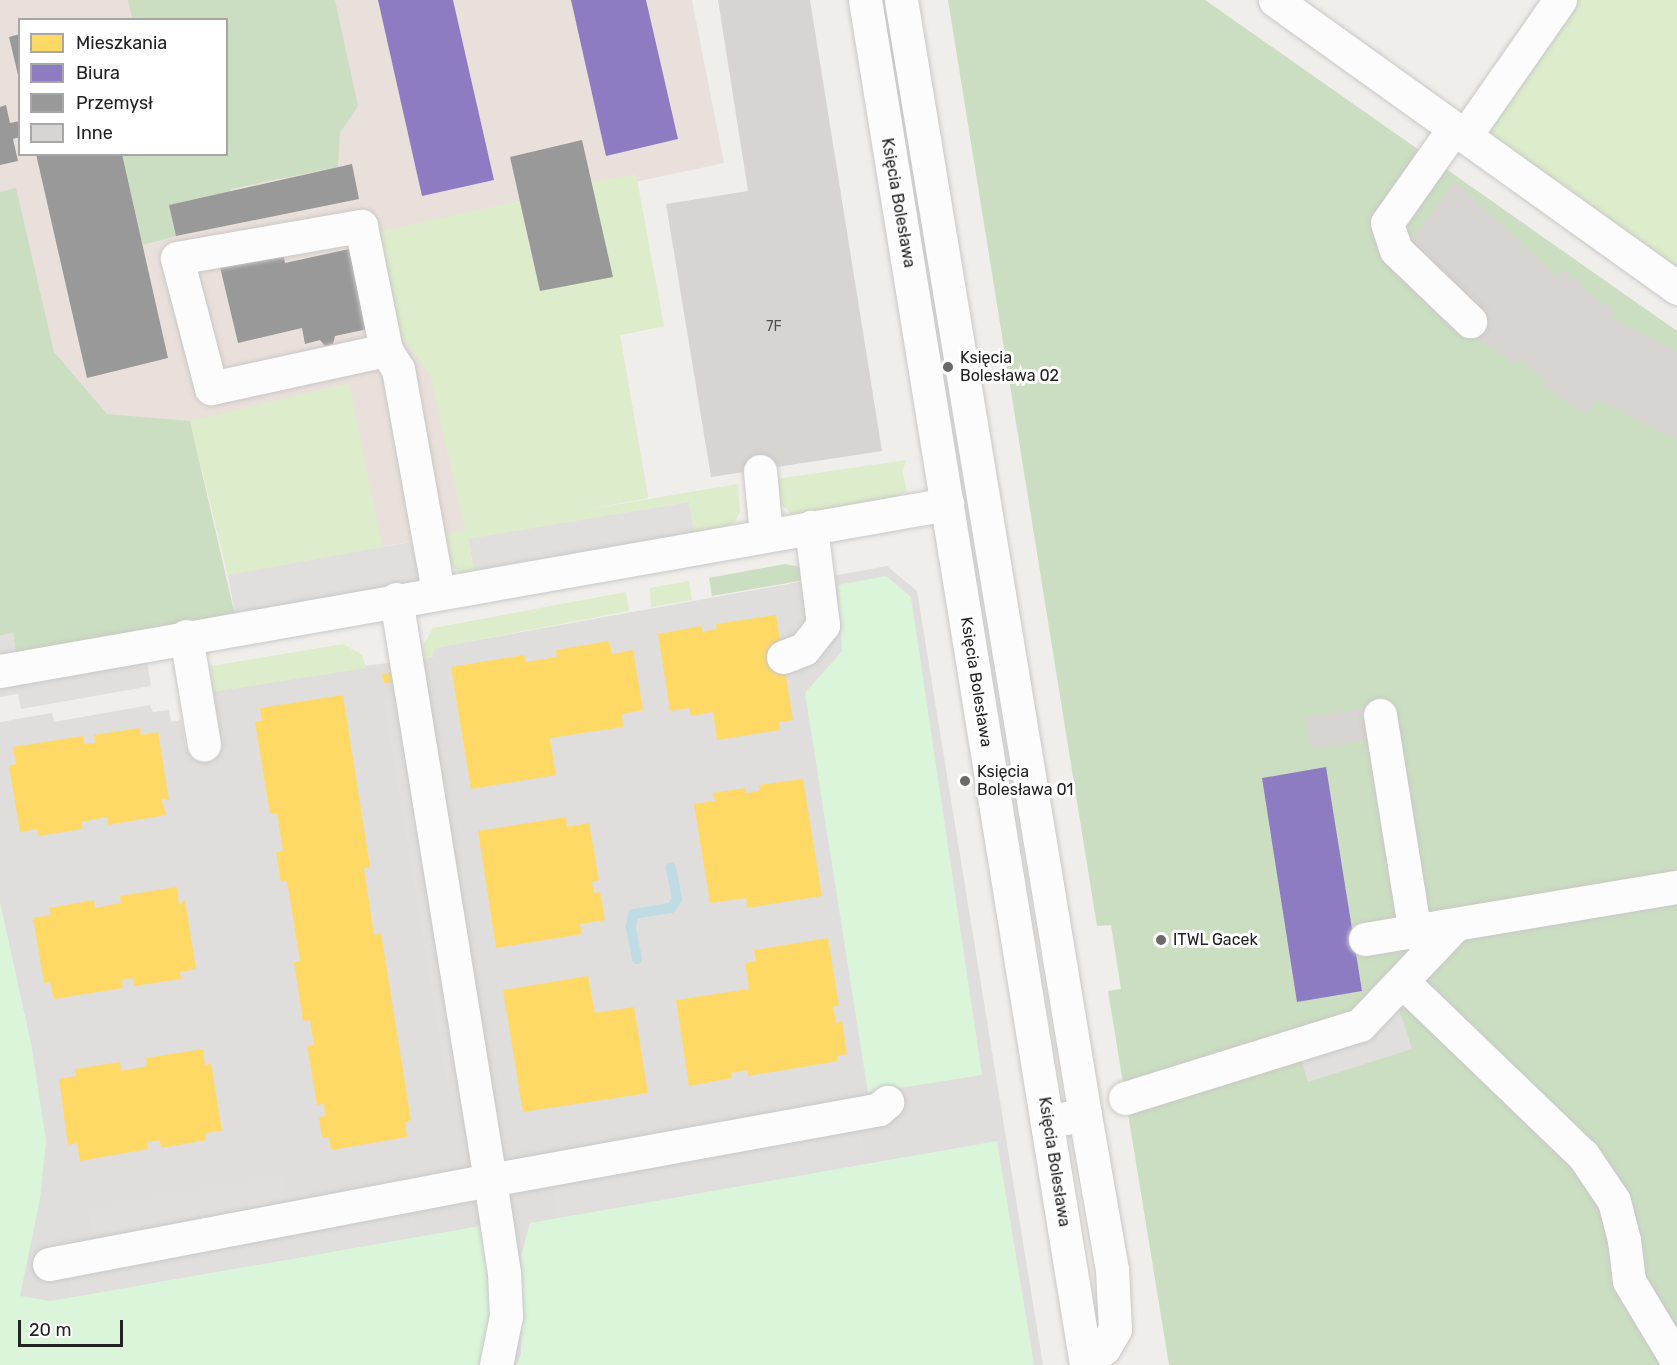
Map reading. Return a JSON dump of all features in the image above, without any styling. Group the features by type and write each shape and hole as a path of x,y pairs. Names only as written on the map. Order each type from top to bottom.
{"street":[{"name":"Księcia Bolesława","path":"865,0 1086,1363"},
{"path":"901,0 981,468 1024,760 1112,1270 1115,1329 1104,1348 1086,1363"},
{"path":"1275,0 1677,288"},
{"path":"1470,321 1396,250 1387,223 1460,132 1560,0"},
{"path":"386,350 212,388 177,258 361,226 386,350 398,369 438,591"},
{"path":"759,471 766,534"},
{"path":"0,671 438,591 947,504"},
{"path":"783,657 804,649 823,625 811,527"},
{"path":"396,599 504,1273 506,1316 496,1365"},
{"path":"186,636 204,745"},
{"path":"1380,714 1415,933"},
{"path":"1365,939 1452,928 1677,887"},
{"path":"1125,1098 1360,1025 1452,928"},
{"path":"1403,982 1583,1155 1614,1201 1624,1240 1629,1281 1677,1361"},
{"path":"49,1264 879,1109 887,1102"},
{"path":"1047,1121 1085,1115"}],"shaded area":[{"path":"0,0 692,0 724,163 635,182 664,326 620,335 648,498 228,575 190,421 19,462 0,384"},
{"path":"689,502 694,533 474,570 468,539"},
{"path":"415,541 423,581 235,615 228,575"},
{"path":"887,566 917,591 1043,1365 0,1365 32,1049 0,903 0,722 52,713 54,722 150,705 153,712 169,710 171,722 181,720 186,748 221,742 212,683 424,659 433,657 434,648"},
{"path":"13,633 16,654 147,661 151,686 21,709 18,694 0,697 0,636"},
{"path":"398,685 464,1084 450,1101 384,702"},
{"path":"1399,1009 1412,1049 1308,1082 1300,1056"},
{"path":"861,1130 865,1156 557,1214 552,1188"},
{"path":"283,1176 288,1201 92,1235 88,1210"},
{"path":"412,1211 417,1236 71,1297 67,1272"}],"green space":[{"path":"128,0 335,0 358,106 340,133 338,167 230,189 230,193 176,236 143,245 122,156 228,156 228,18 132,18"},
{"path":"948,0 1205,0 1677,331 1677,1365 1169,1365 1108,991 1121,989 1111,925 1097,926"},
{"path":"1569,0 1677,0 1677,271 1495,139 1488,129"},
{"path":"636,174 664,326 620,335 648,498 572,512 738,484 740,512 735,522 725,527 694,533 688,502 468,540 474,570 460,574 450,564 439,535 465,530 430,374 395,328 372,233 519,201 540,291 612,277 591,182"},
{"path":"16,188 54,352 107,414 190,421 235,615 16,654 13,633 0,636 0,192"},
{"path":"349,383 382,547 228,575 190,421"},
{"path":"907,460 902,470 907,491 894,497 793,515 776,499 769,480"},
{"path":"785,564 800,567 805,580 712,596 709,578"},
{"path":"886,576 911,597 982,1075 868,1093 805,693 842,651 838,585"},
{"path":"689,581 692,600 651,607 650,588"},
{"path":"626,592 629,611 435,648 433,657 424,659 423,646 433,628"},
{"path":"343,644 362,655 366,668 213,692 210,666"},
{"path":"0,903 32,1049 46,1141 40,1199 20,1296 50,1301 480,1226 490,1255 492,1301 489,1341 480,1365 0,1365"},
{"path":"997,1141 1034,1365 516,1365 521,1354 521,1256 530,1223"}],"building: Mieszkania":[{"path":"776,615 793,720 779,722 780,730 717,740 713,712 691,716 689,708 670,711 658,634 701,626 703,632 717,629 716,624"},
{"path":"609,641 612,654 633,650 643,710 622,714 623,727 550,738 556,775 471,789 451,667 524,655 526,662 557,657 556,650"},
{"path":"390,673 392,682 384,683 382,674"},
{"path":"343,695 370,867 364,868 374,935 381,933 411,1120 405,1122 407,1137 331,1150 329,1137 322,1138 319,1117 325,1116 324,1104 317,1105 307,1046 314,1045 310,1020 303,1021 294,962 300,961 287,881 281,882 276,852 283,851 277,813 270,814 255,722 262,721 260,708"},
{"path":"140,728 141,735 158,732 169,800 161,798 166,815 108,825 107,817 81,822 82,829 38,836 37,829 20,832 9,766 16,764 13,747 83,736 84,744 95,743 94,735"},
{"path":"803,779 822,896 747,908 746,898 710,903 694,804 715,801 713,793 746,788 746,793 760,791 759,785"},
{"path":"566,817 567,827 589,823 599,880 592,882 594,893 600,892 605,920 580,924 582,934 496,948 478,831"},
{"path":"177,887 179,905 185,900 196,969 180,972 181,979 134,986 133,978 122,980 123,988 54,999 50,982 44,983 33,918 51,915 49,908 94,900 95,908 121,903 120,896"},
{"path":"828,938 839,1006 833,1006 836,1023 842,1021 847,1054 837,1056 838,1061 748,1076 747,1070 731,1073 732,1078 689,1086 676,1000 749,989 745,963 756,961 754,950"},
{"path":"588,976 595,1013 634,1007 648,1093 523,1112 503,990"},
{"path":"203,1049 205,1066 211,1063 222,1131 205,1133 206,1140 161,1148 160,1140 147,1142 148,1149 80,1161 77,1143 68,1145 59,1079 76,1076 75,1069 120,1062 121,1071 147,1066 146,1058"}],"building: Biura":[{"path":"378,0 453,0 494,180 422,196"},
{"path":"571,0 646,0 678,139 606,156"},
{"path":"1326,767 1362,991 1297,1002 1262,778"}],"building: Przemysł":[{"path":"18,35 18,75 9,37"},
{"path":"6,105 10,123 18,121 18,138 13,139 18,161 0,165 0,107"},
{"path":"582,140 613,277 540,291 510,157"},
{"path":"36,156 122,156 168,358 87,378"},
{"path":"352,164 359,199 176,236 169,205"},
{"path":"349,249 368,329 335,336 333,344 325,346 320,340 305,344 302,328 238,343 220,267 283,252 285,263"}],"building: Inne":[{"path":"718,0 810,0 882,451 711,477 666,204 748,191"},
{"path":"1455,181 1557,278 1564,270 1596,299 1614,308 1610,317 1677,352 1677,440 1595,398 1588,413 1575,408 1542,385 1546,379 1519,359 1515,364 1470,334 1408,246"},
{"path":"1369,708 1374,739 1311,749 1306,717"}],"waterway":[{"path":"637,959 631,927 633,914 671,908 677,899 671,868"}],"place":[{"name":"Księcia Bolesława 02","path":"948,367"},
{"name":"Księcia Bolesława 01","path":"965,781"},
{"name":"ITWL Gacek","path":"1161,940"}]}
